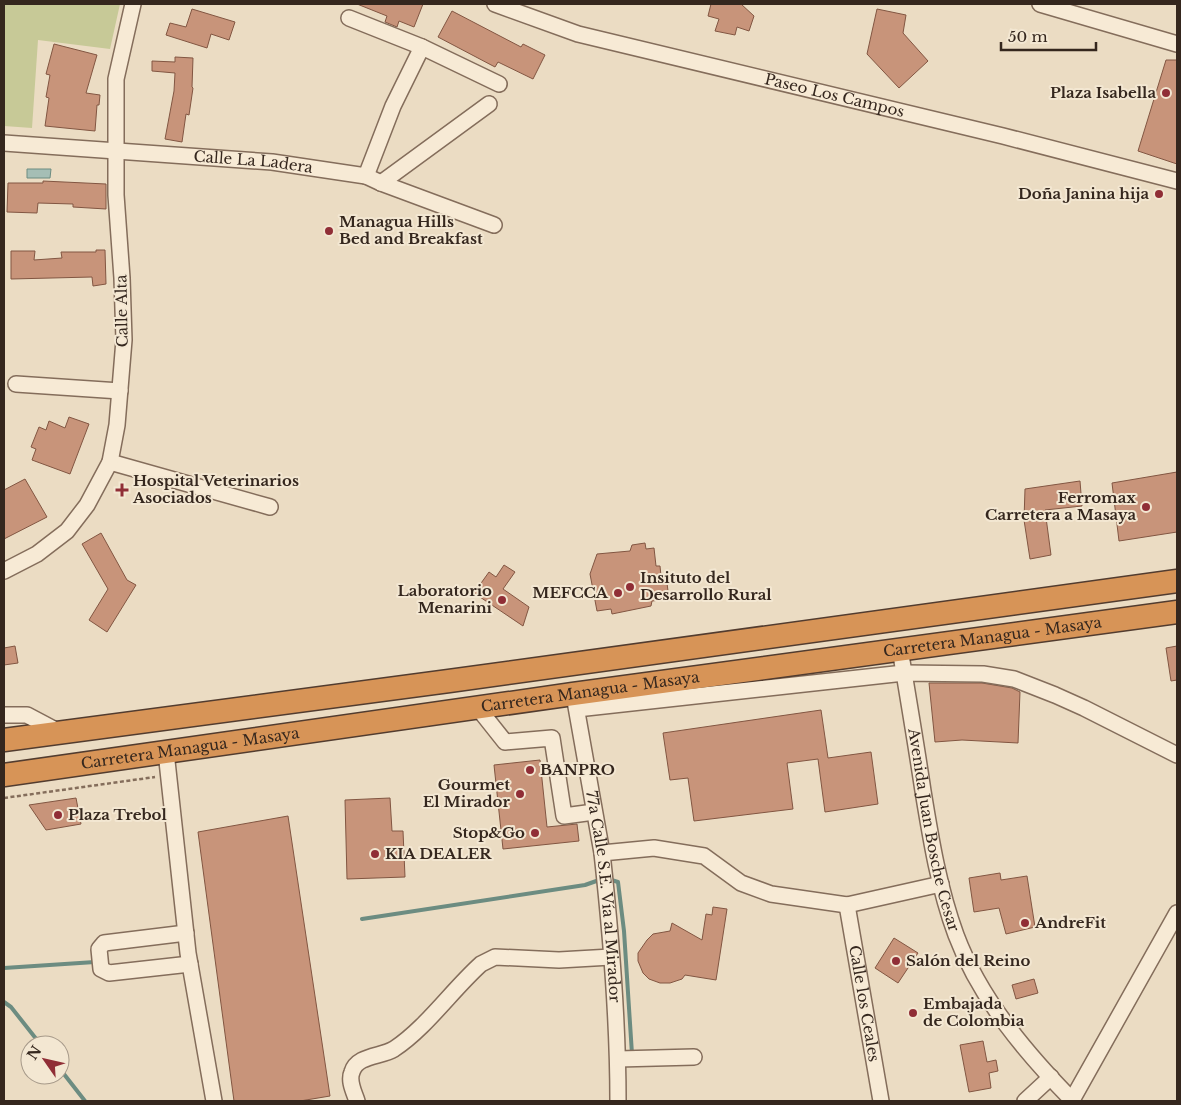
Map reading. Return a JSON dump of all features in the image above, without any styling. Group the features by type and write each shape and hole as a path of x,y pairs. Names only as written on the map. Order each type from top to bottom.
{"highway":[{"name":"Carretera Managua - Masaya","path":"4,740 1177,581"},
{"name":"Carretera Managua - Masaya","path":"4,775 478,708 576,701 900,649 1177,612"},
{"path":"449,681 508,691 561,686 576,701 593,681 662,669 692,656 706,645"},
{"path":"4,765 18,762 55,767"}],"street":[{"name":"Calle Alta","path":"4,572 37,554 67,530 87,505 110,462 117,425 124,340 116,195 116,79 133,4"},
{"name":"Paseo Los Campos","path":"495,4 578,34 974,129 1177,181"},
{"path":"1040,4 1177,44"},
{"path":"349,18 422,46 499,84"},
{"path":"366,176 393,106 422,46"},
{"path":"381,183 489,104"},
{"name":"Calle La Ladera","path":"4,143 272,162 366,176 494,225"},
{"path":"16,384 120,392"},
{"path":"110,462 270,507"},
{"name":"Avenida Juan Bosche Cesar","path":"900,649 934,853 956,936 982,988 1008,1028 1071,1099"},
{"path":"576,701 904,674 982,674 1014,679 1084,708 1177,756"},
{"name":"77a Calle S.E. Vía al Mirador","path":"576,701 602,853 611,957 616,989 618,1101"},
{"path":"478,708 505,742 552,738 564,816 594,812"},
{"path":"4,715 27,715 61,733"},
{"path":"166,752 190,964 214,1101"},
{"path":"602,853 654,848 704,856 741,883 771,894 846,905 941,884"},
{"name":"Calle los Ceales","path":"846,905 881,1101"},
{"path":"1071,1099 1177,913"},
{"path":"186,933 104,943 99,949 101,969 108,973 190,964"},
{"path":"357,1101 351,1084 352,1072 359,1061 390,1051 407,1041 481,964 495,957 560,960 611,957"},
{"path":"618,1059 694,1057"},
{"path":"1025,1101 1051,1077"}],"path":[{"path":"4,798 168,775"}],"green space":[{"path":"4,4 120,4 110,49 38,40 32,128 4,126"}],"water":[{"path":"27,169 51,169 50,178 27,178"}],"building":[{"path":"357,4 423,4 414,27 399,21 397,27 385,22 387,16"},
{"path":"711,4 741,4 754,16 749,31 737,27 735,35 715,31 719,19 708,16"},
{"path":"192,9 235,22 229,40 211,34 207,48 166,35 170,23 186,27"},
{"path":"877,9 906,15 903,33 928,61 899,88 867,54"},
{"path":"452,11 521,47 523,44 545,55 533,79 498,62 495,67 438,37"},
{"path":"54,44 97,55 86,93 100,95 99,105 97,105 95,131 45,126 49,98 46,97 50,75 46,74"},
{"path":"175,57 193,58 193,88 189,115 186,114 182,142 165,139 174,91 175,73 152,71 152,61 175,62"},
{"name":"Plaza Isabella","path":"1166,60 1177,60 1177,164 1138,151"},
{"path":"43,181 106,184 106,209 73,207 73,204 38,203 37,213 7,212 8,183 43,183"},
{"path":"96,250 105,250 106,284 93,286 92,277 11,279 11,251 35,251 34,260 62,258 61,252 96,252"},
{"path":"69,417 89,424 70,474 32,460 36,449 31,447 39,427 46,430 49,421 65,428"},
{"name":"Ferromax Carretera a Masaya","path":"1177,472 1177,532 1119,541 1112,483"},
{"path":"25,479 47,517 4,539 4,490"},
{"path":"1080,481 1082,506 1045,510 1051,555 1030,559 1024,520 1025,489"},
{"path":"101,533 127,580 136,585 107,632 89,620 108,589 82,544"},
{"name":"Insituto del Desarrollo Rural","path":"645,543 646,549 654,548 656,566 660,566 661,576 666,575 669,599 652,601 651,606 612,614 611,609 597,611 590,574 597,554 630,551 632,545"},
{"name":"Laboratorio Menarini","path":"504,565 515,572 503,589 529,607 523,626 474,593 489,572 496,577"},
{"path":"15,646 18,663 4,665 4,648"},
{"path":"1177,646 1177,680 1171,681 1166,648"},
{"path":"929,683 982,683 1012,688 1020,692 1018,743 962,740 935,742"},
{"path":"821,710 828,758 871,752 878,804 825,812 818,759 787,763 793,809 694,821 688,778 670,780 663,733"},
{"name":"Gourmet El Mirador","path":"540,760 547,827 577,824 579,841 503,849 494,765"},
{"name":"Plaza Trebol","path":"76,798 81,824 46,830 29,805"},
{"name":"KIA DEALER","path":"390,798 392,831 403,831 405,877 347,879 345,800"},
{"path":"288,816 330,1096 300,1101 234,1101 198,832"},
{"path":"1000,873 1001,880 1027,876 1035,927 1006,934 999,908 974,912 969,878"},
{"path":"713,907 727,909 716,980 685,975 682,979 670,983 660,983 649,979 643,973 638,961 638,953 647,940 653,934 670,931 672,923 702,940 706,914 712,915"},
{"name":"Salón del Reino","path":"894,938 918,953 898,983 875,968"},
{"path":"1034,979 1038,993 1016,999 1012,985"},
{"path":"983,1041 987,1062 996,1060 998,1071 989,1073 991,1088 969,1092 960,1045"}],"waterway":[{"path":"362,919 585,885 602,879"},
{"path":"608,879 618,882 624,931 632,1054"},
{"path":"4,968 95,962"},
{"path":"4,1002 11,1007 33,1035"},
{"path":"70,1082 85,1101"}],"place":[{"name":"Plaza Isabella","path":"1166,93"},
{"name":"Doña Janina hija","path":"1159,194"},
{"name":"Managua Hills Bed and Breakfast","path":"329,231"},
{"name":"Hospital Veterinarios Asociados","path":"122,490"},
{"name":"Ferromax Carretera a Masaya","path":"1146,507"},
{"name":"Insituto del Desarrollo Rural","path":"630,587"},
{"name":"MEFCCA","path":"618,593"},
{"name":"Laboratorio Menarini","path":"502,600"},
{"name":"BANPRO","path":"530,770"},
{"name":"Gourmet El Mirador","path":"520,794"},
{"name":"Plaza Trebol","path":"58,815"},
{"name":"Stop&Go","path":"535,833"},
{"name":"KIA DEALER","path":"375,854"},
{"name":"AndreFit","path":"1025,923"},
{"name":"Salón del Reino","path":"896,961"},
{"name":"Embajada de Colombia","path":"913,1013"}]}
